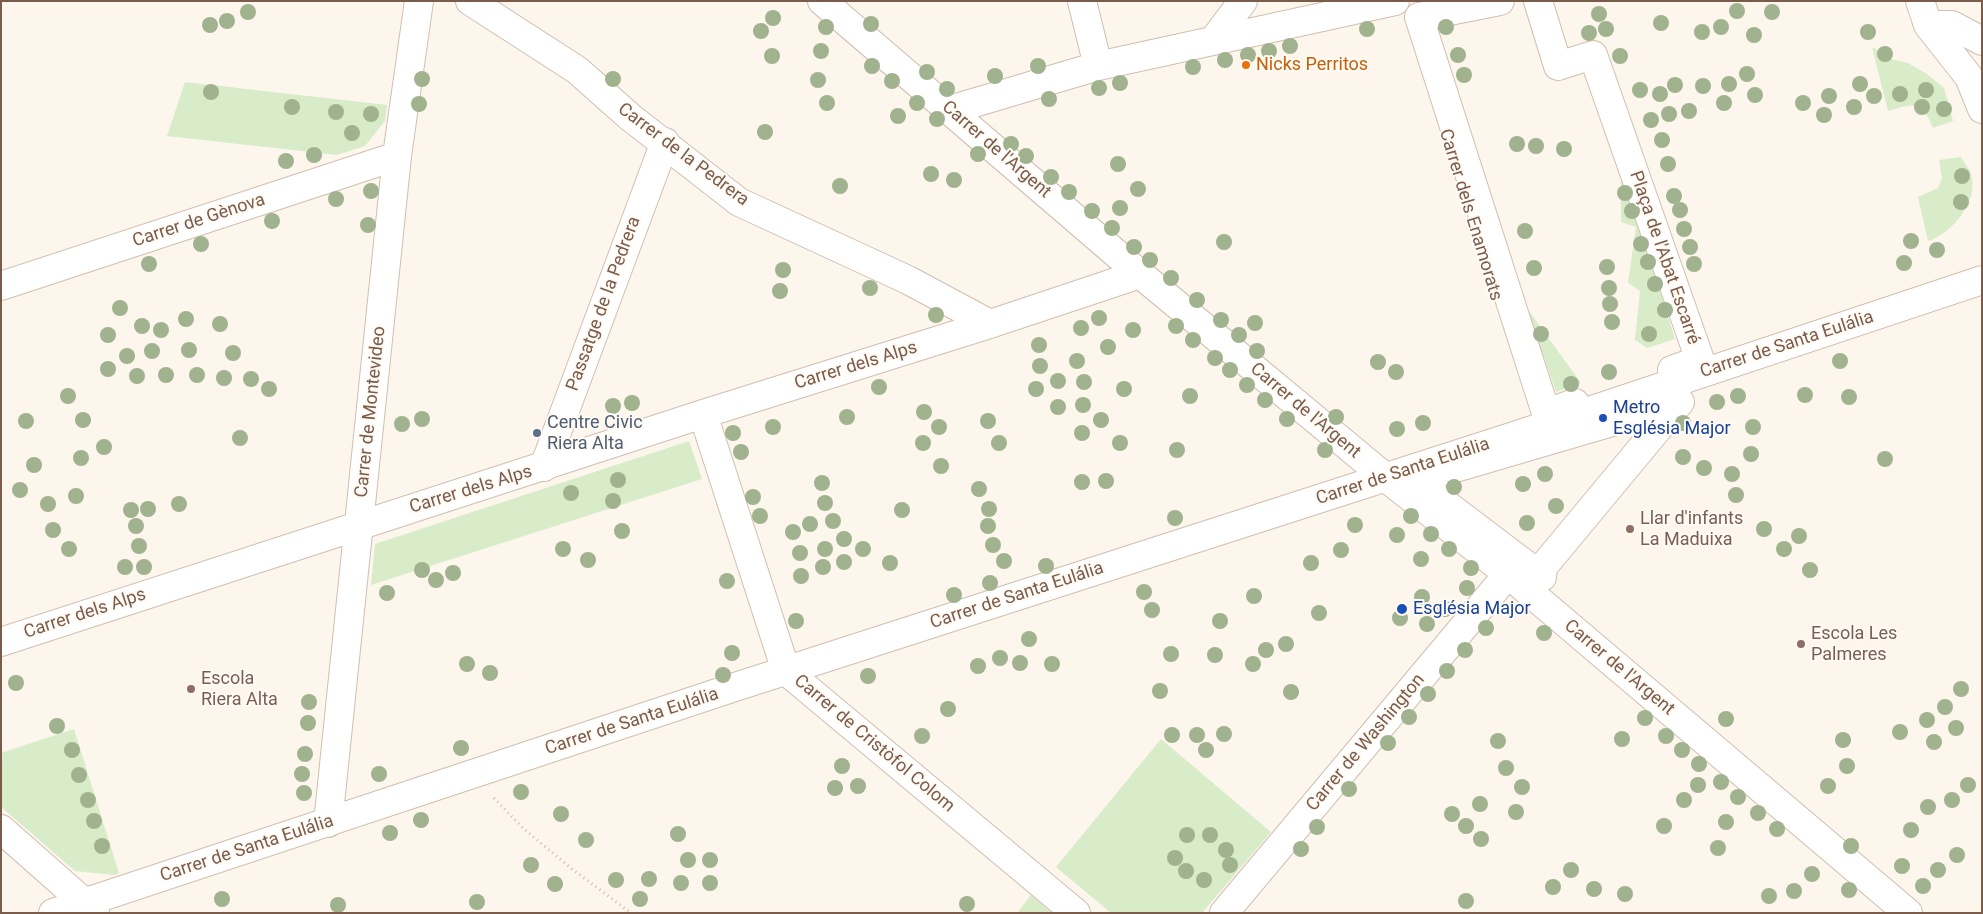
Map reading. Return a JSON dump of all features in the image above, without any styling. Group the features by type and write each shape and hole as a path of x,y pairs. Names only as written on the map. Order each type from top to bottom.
{"street":[{"name":"Carrer de Montevideo","path":"328,823 398,156 419,1"},
{"name":"Carrer de la Pedrera","path":"470,1 577,70 630,117 665,142 739,202 908,280 990,324"},
{"name":"Carrer de l'Argent","path":"822,1 1140,274 1386,478 1508,574 1908,913"},
{"path":"1082,1 1098,66"},
{"path":"1213,41 1243,1"},
{"path":"950,110 1098,66 1395,1"},
{"name":"Carrer dels Enamorats","path":"1403,1 1536,428"},
{"name":"Plaça de l'Abat Escarré","path":"1500,1 1419,17 1546,413 1700,360 1593,55 1558,66 1538,1"},
{"path":"1924,13 1982,41"},
{"path":"1924,13 1969,77 1981,101"},
{"name":"Passatge de la Pedrera","path":"544,467 665,142"},
{"name":"Carrer de Gènova","path":"1,286 398,156"},
{"name":"Carrer dels Alps","path":"1,642 1140,274"},
{"name":"Carrer de Santa Eulália","path":"53,913 90,907 328,823 472,775 786,671 1386,478 1982,280"},
{"path":"1680,402 1543,567 1542,577 1414,480 1680,402"},
{"name":"Carrer de Cristòfol Colom","path":"703,414 786,671 1076,913"},
{"name":"Carrer de Washington","path":"1224,913 1508,574"},
{"path":"1,829 90,907"}],"path":[{"path":"472,775 524,829 572,869 631,913"}],"green space":[{"path":"1872,47 1891,59 1908,63 1927,74 1944,88 1953,121 1933,128 1925,113 1916,106 1904,106 1888,111"},
{"path":"185,82 387,105 385,121 365,146 337,155 167,136"},
{"path":"1961,157 1971,174 1973,184 1971,195 1962,215 1954,224 1937,237 1928,241 1918,197 1938,188 1942,178 1939,160"},
{"path":"1621,165 1675,339 1647,348 1635,340 1640,291 1628,283 1636,227 1621,222"},
{"path":"1526,307 1581,383 1556,392"},
{"path":"689,441 702,479 371,585 375,544"},
{"path":"74,729 119,873 114,875 75,871 1,807 1,753"},
{"path":"1161,739 1271,832 1202,913 1111,913 1056,867"},
{"path":"1031,895 1052,913 1017,913"}],"place":[{"name":"Nicks Perritos","path":"1246,65"},
{"name":"Metro Església Major","path":"1603,418"},
{"name":"Centre Civic Riera Alta","path":"537,433"},
{"name":"Llar d'infants La Maduixa","path":"1630,529"},
{"name":"Església Major","path":"1402,609"},
{"name":"Escola Les Palmeres","path":"1801,644"},
{"name":"Escola Riera Alta","path":"191,689"}]}
